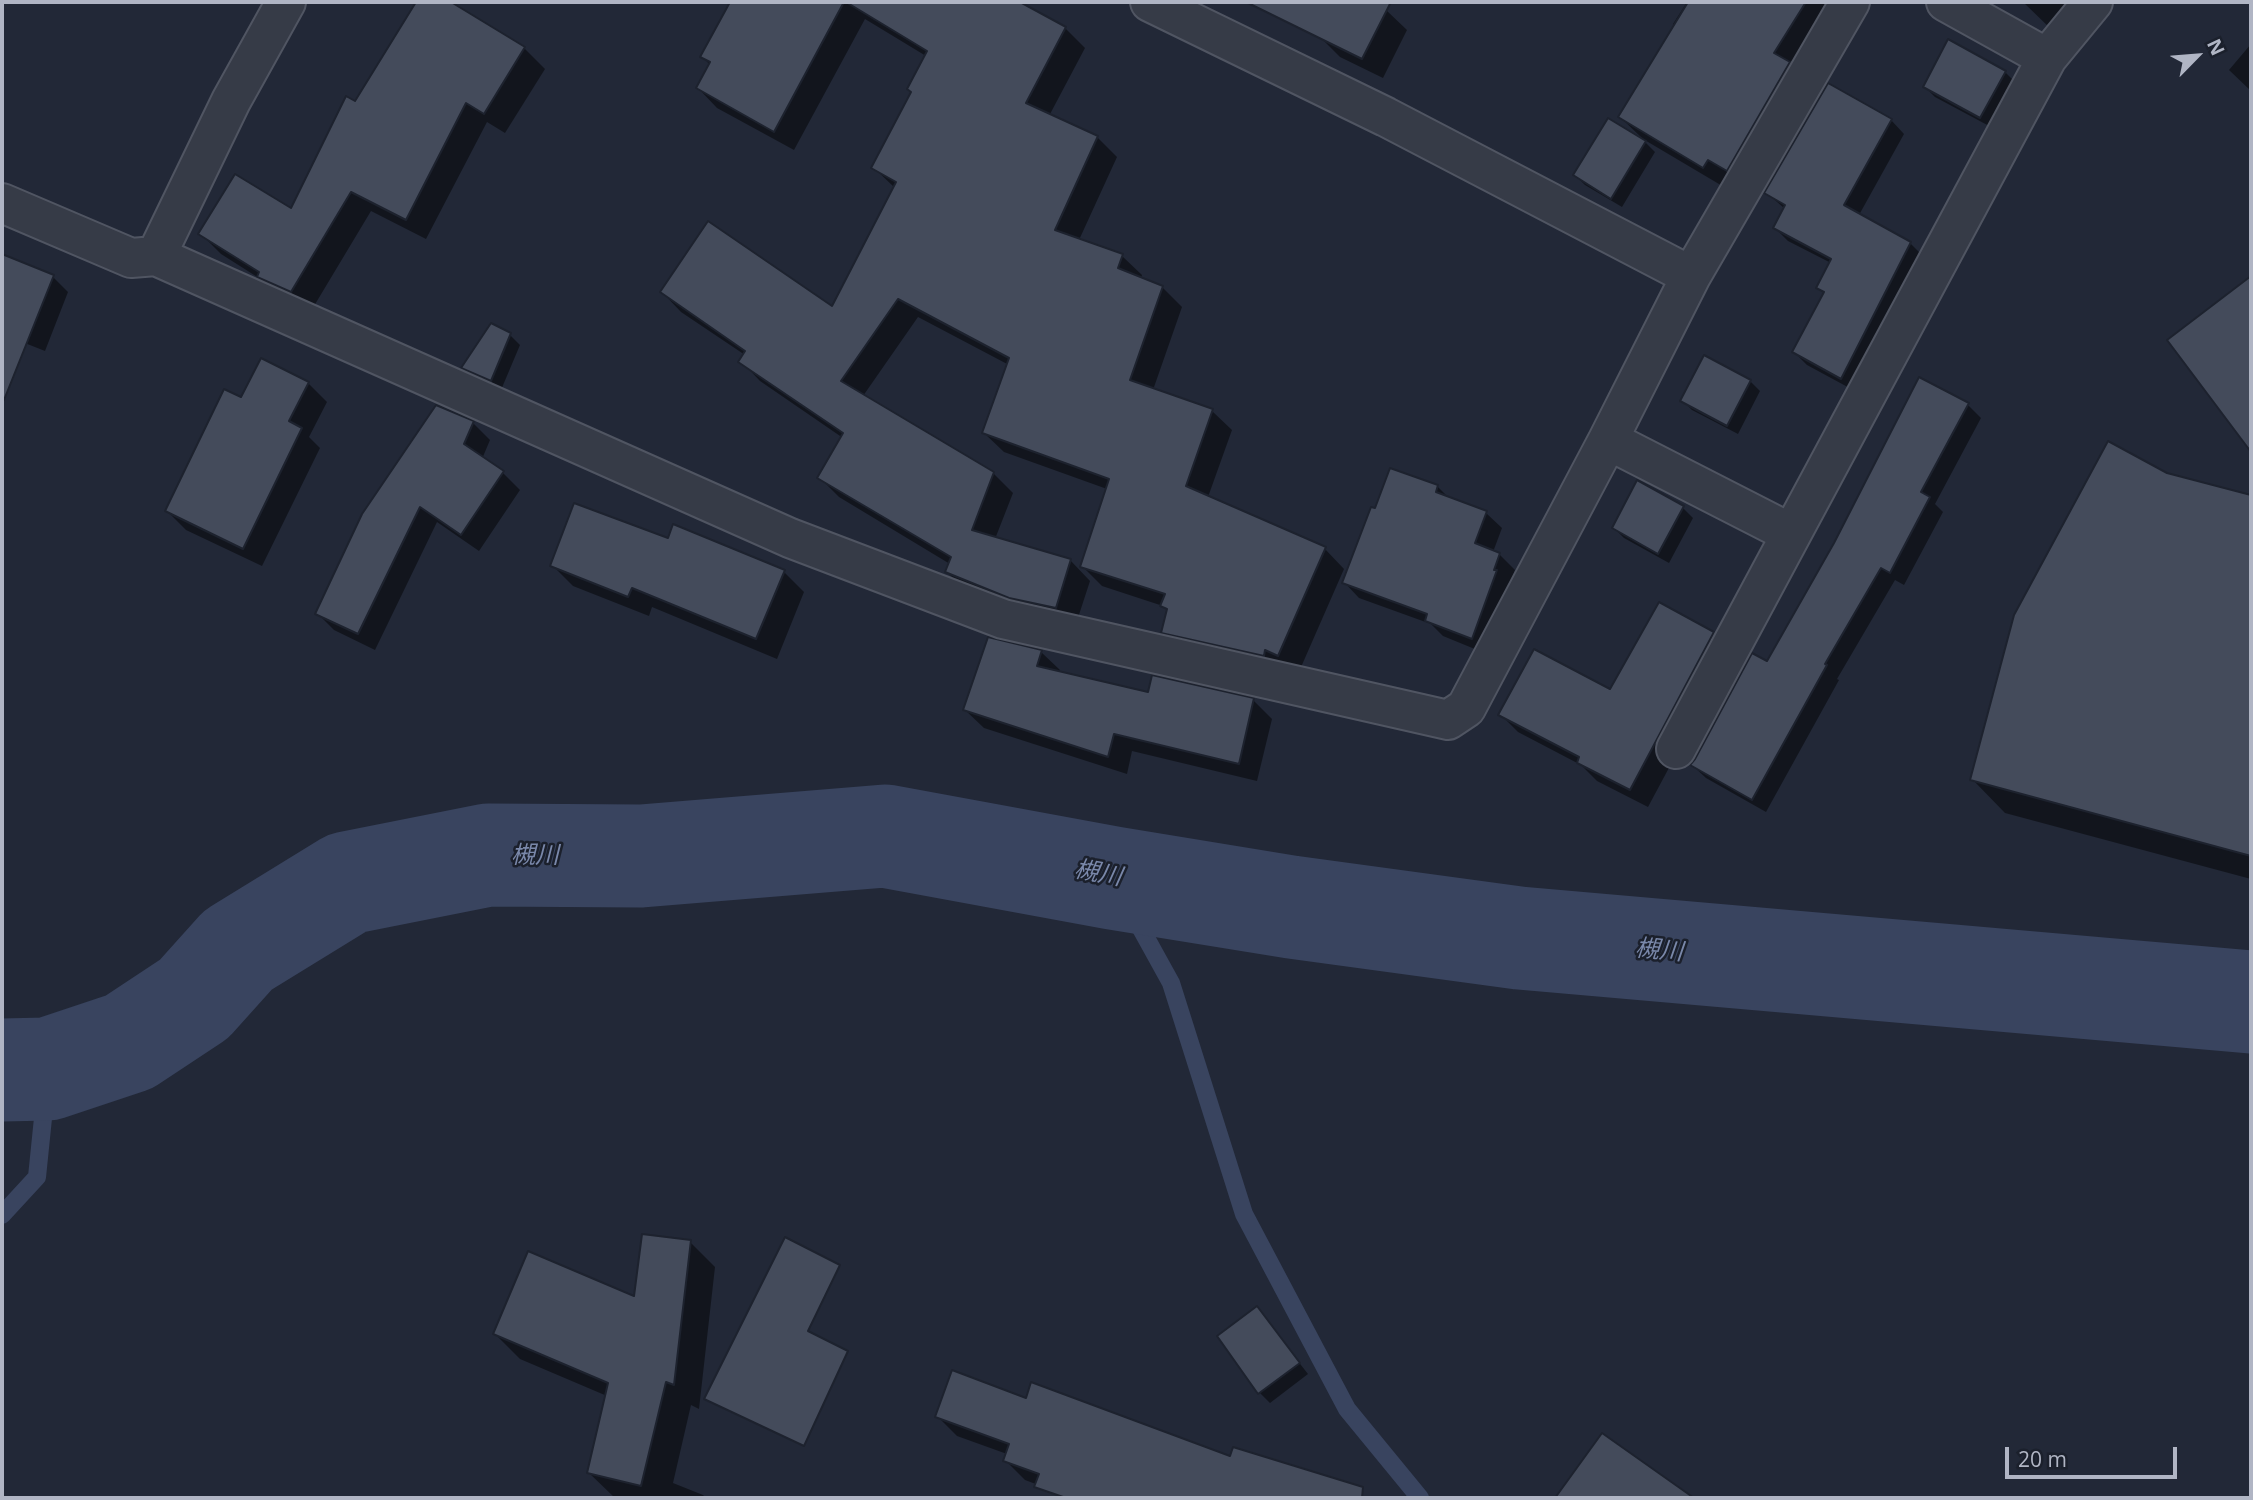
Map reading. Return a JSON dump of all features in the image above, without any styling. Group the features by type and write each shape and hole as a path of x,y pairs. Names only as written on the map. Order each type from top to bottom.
{"street":[{"path":"156,256 230,101 286,2"},
{"path":"1150,2 1386,117 1691,276"},
{"path":"2,203 131,258 156,256 790,538 1003,620 1448,720 1466,708 1608,440 1691,276 1850,2"},
{"path":"1946,2 2047,58"},
{"path":"1676,749 2047,58 2093,2"},
{"path":"1608,440 1790,533"}],"building":[{"path":"416,2 451,2 525,47 484,114 466,103 406,220 351,192 291,292 257,277 259,272 198,234 235,174 291,208 346,96 355,101"},
{"path":"730,2 844,2 774,132 696,88 710,62 700,57"},
{"path":"846,2 1020,2 1066,27 1026,103 1098,136 1055,230 1123,254 1118,268 1163,286 1130,380 1213,409 1186,486 1326,547 1278,656 1265,650 1264,656 1161,633 1167,609 1160,606 1165,594 1080,567 1109,479 982,433 1009,358 898,299 841,381 994,472 972,530 1071,559 1056,608 1009,598 945,572 951,557 817,478 843,433 738,362 745,351 660,292 708,221 832,306 896,182 871,168 911,92 907,89 927,51"},
{"path":"1246,2 1391,2 1362,59"},
{"path":"1688,2 1806,2 1774,53 1790,62 1727,171 1708,160 1703,168 1618,117"},
{"path":"1948,39 2006,71 1980,118 1923,87"},
{"path":"1828,83 1892,119 1844,205 1911,242 1841,379 1792,352 1824,292 1816,288 1831,259 1773,228 1785,205 1764,193"},
{"path":"1608,118 1646,141 1611,199 1573,175"},
{"path":"2,254 54,275 4,400 2,399"},
{"path":"2251,276 2251,452 2167,340"},
{"path":"491,323 511,333 491,381 461,368"},
{"path":"1704,355 1751,380 1727,426 1680,401"},
{"path":"261,358 309,382 289,421 302,428 243,549 165,511 224,389 241,397"},
{"path":"1919,377 1969,403 1921,492 1930,497 1890,573 1881,568 1825,664 1827,665 1752,800 1690,765 1752,653 1767,661 1834,543"},
{"path":"436,405 474,421 464,444 504,471 461,535 420,507 358,634 315,614 362,514"},
{"path":"2108,441 2167,473 2251,495 2251,856 1970,780 2014,615"},
{"path":"1390,468 1438,485 1436,492 1487,511 1475,543 1500,553 1494,570 1497,570 1472,639 1425,621 1427,614 1342,583 1371,507 1375,508"},
{"path":"1637,480 1684,506 1658,554 1612,528"},
{"path":"574,503 668,538 673,524 785,570 756,639 632,588 628,597 550,566"},
{"path":"1659,602 1714,632 1630,790 1577,763 1579,757 1498,715 1534,649 1610,689"},
{"path":"988,637 1042,650 1037,666 1148,692 1152,675 1254,698 1239,764 1114,734 1108,757 963,710"},
{"path":"642,1234 691,1240 674,1385 666,1382 641,1486 587,1473 608,1383 493,1334 528,1251 634,1296"},
{"path":"785,1237 840,1265 808,1331 848,1351 804,1446 704,1399"},
{"path":"1257,1306 1300,1363 1258,1394 1217,1336"},
{"path":"952,1370 1026,1398 1031,1382 1230,1456 1233,1447 1363,1487 1362,1498 1066,1498 1034,1487 1039,1474 1003,1461 1009,1444 935,1417"},
{"path":"1602,1433 1694,1498 1555,1498"}],"waterway":[{"name":"槻川","path":"2,1070 48,1069 129,1042 194,999 238,950 347,883 488,855 641,856 885,836 1291,907 1519,938 2251,1002"},
{"path":"1113,878 1171,983 1244,1214 1347,1409 1420,1498"},
{"path":"2,1215 37,1177 48,1069"}]}
